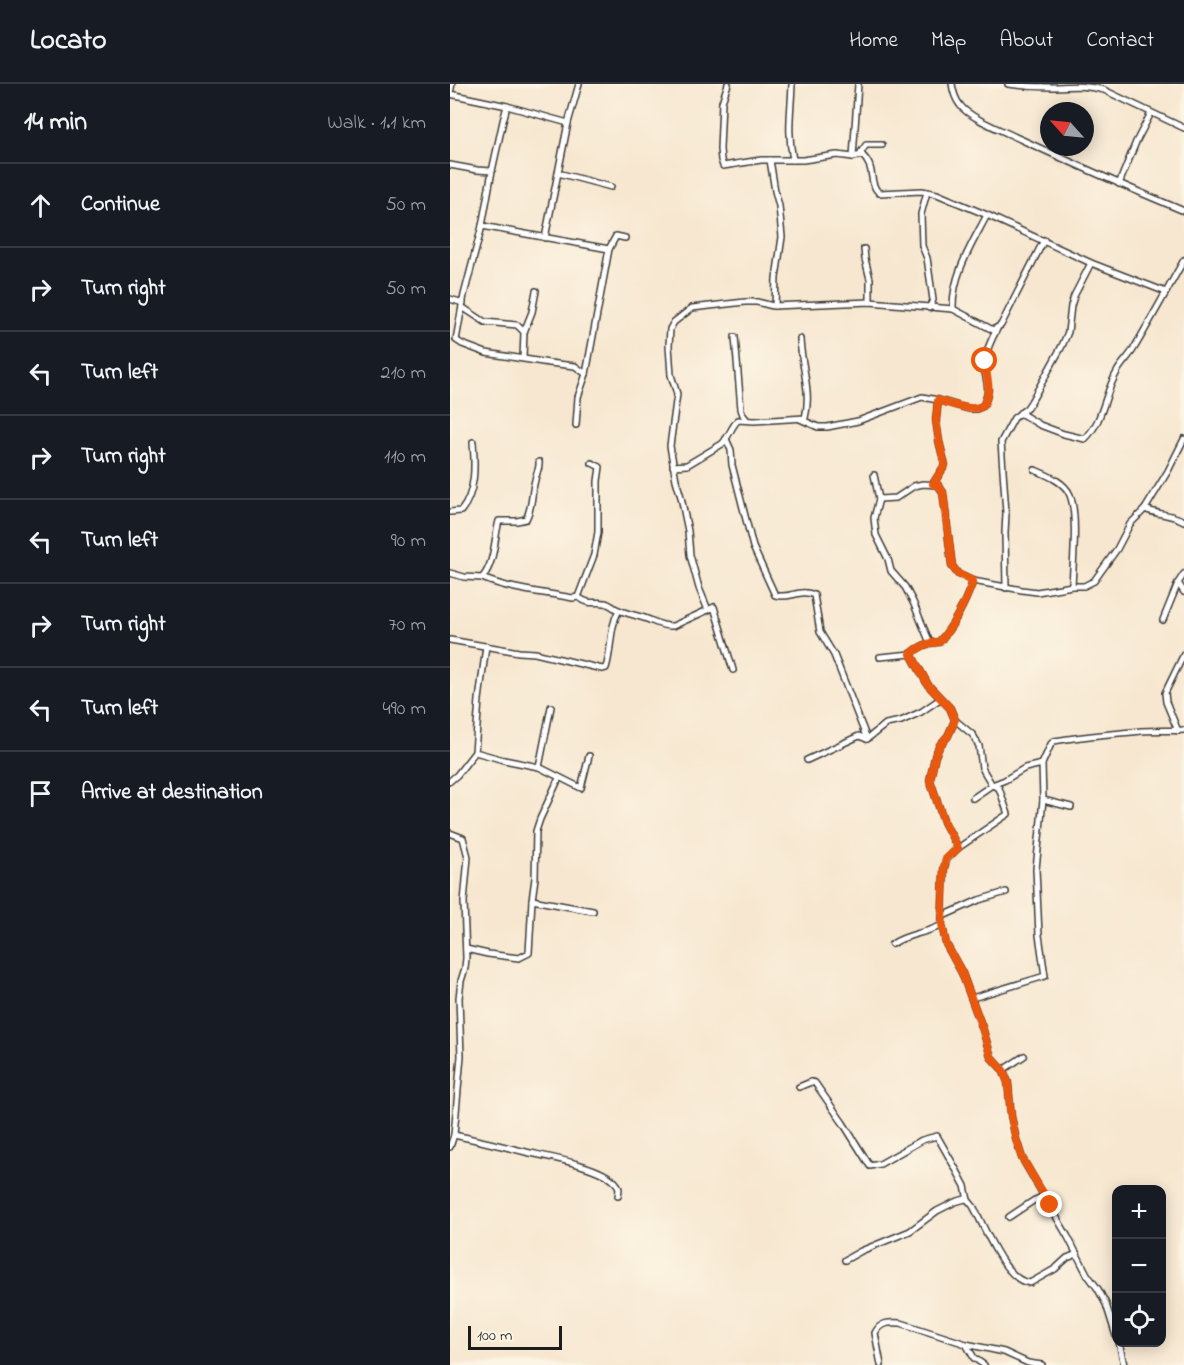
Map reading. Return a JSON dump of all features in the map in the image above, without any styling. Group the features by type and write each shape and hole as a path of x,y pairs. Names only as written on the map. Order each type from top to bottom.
{"street":[{"path":"452,84 450,93 568,123"},
{"path":"545,237 568,123 579,84"},
{"path":"728,84 722,102 720,149 723,166 770,160 862,155"},
{"path":"792,84 789,142 793,160"},
{"path":"853,157 858,84"},
{"path":"952,84 960,106 970,114 1119,184 1184,211"},
{"path":"1008,84 1051,87 1084,85 1104,90 1184,128"},
{"path":"507,106 456,340 462,345 486,353 575,366 586,374"},
{"path":"1119,184 1151,113"},
{"path":"882,145 866,145 861,152 871,165 873,187 879,193 922,191 938,194 987,214 1090,263 1166,292"},
{"path":"770,160 779,206 782,237 776,278 775,306"},
{"path":"450,165 492,171"},
{"path":"558,173 611,187"},
{"path":"927,192 921,214 922,246 927,258 933,300 929,308"},
{"path":"953,309 952,298 959,272 987,214"},
{"path":"482,226 609,249"},
{"path":"576,425 578,397 586,374 609,249 616,236 625,238"},
{"path":"800,419 818,427 827,427 858,421 922,397 969,409 983,406 989,391 985,361 997,329 1044,240"},
{"path":"864,249 870,279 870,302"},
{"path":"1020,413 1040,425 1085,439 1093,431 1100,418 1106,396 1117,372 1132,352 1184,260"},
{"path":"1006,588 1006,513 1001,442 1014,418 1031,402 1062,346 1068,332 1074,296 1090,263"},
{"path":"523,358 524,332 532,312 536,291"},
{"path":"450,299 463,305 485,322 517,325 524,332"},
{"path":"708,610 690,555 688,531 670,446 677,394 671,375 669,346 670,329 674,322 692,308 745,302 775,306 870,302 953,309 993,330 997,329"},
{"path":"735,337 745,417"},
{"path":"673,466 687,465 722,444 732,426 745,417 805,418 810,409 800,339"},
{"path":"933,484 945,465 936,420 938,400"},
{"path":"726,439 731,450 732,465 753,547 776,595 783,598 802,592 814,595 820,632 834,655 867,739"},
{"path":"879,499 896,498 914,486 938,485 943,492 952,566 958,574 973,581 1037,592 1084,586 1094,581 1117,549 1130,524 1145,509 1184,440"},
{"path":"450,512 461,511 468,502 474,469 473,442"},
{"path":"482,578 491,561 499,521 526,519 530,512 535,479 540,469 539,462"},
{"path":"578,597 594,555 598,532 600,467 592,463"},
{"path":"1035,470 1063,485 1070,494 1073,517 1072,586"},
{"path":"874,475 879,499 874,518 876,535 888,559 891,571 905,587 913,602 930,643"},
{"path":"1145,509 1184,520"},
{"path":"450,573 482,578 511,587 578,597 598,604 606,603 619,610 667,626 673,626 714,607 733,670"},
{"path":"1163,620 1184,574"},
{"path":"880,657 911,654 920,646 939,642 965,603 973,581"},
{"path":"1178,583 1184,592"},
{"path":"450,640 535,653 602,669 606,668 608,662 611,633 619,610"},
{"path":"450,781 475,753 486,646"},
{"path":"911,654 928,685 950,708 955,720 973,735 979,746 982,768 992,785 999,788 1008,814 958,848 946,859 942,906 942,924 946,944 962,973 972,998 991,1057 1003,1070 1008,1083 1011,1116 1022,1158 1087,1274 1098,1289 1112,1323"},
{"path":"972,998 1044,976 1039,935 1036,869 1042,800 1042,764 1051,744 1054,741 1087,735 1181,731 1166,702 1165,693 1184,654"},
{"path":"867,739 886,724 901,721 921,712 940,699"},
{"path":"539,767 551,707"},
{"path":"955,720 935,756 930,780 944,822 958,848"},
{"path":"807,760 859,736 867,739"},
{"path":"475,753 539,767 581,788 589,756"},
{"path":"973,798 1025,768 1042,764"},
{"path":"466,949 519,958 530,953 536,831 559,778"},
{"path":"1042,800 1071,807"},
{"path":"450,833 463,838 468,856 464,902 465,968 459,998 458,1098 454,1135 450,1147"},
{"path":"943,916 1006,891"},
{"path":"532,900 593,911"},
{"path":"892,944 902,937 934,929 942,924"},
{"path":"1003,1070 1024,1056"},
{"path":"799,1087 814,1083 870,1166 880,1164 922,1140 938,1136 999,1258 1016,1278 1030,1283 1055,1269 1067,1258 1077,1254"},
{"path":"450,1099 458,1098"},
{"path":"454,1135 556,1159 602,1173 616,1183 619,1189 618,1196"},
{"path":"1009,1217 1044,1196"},
{"path":"845,1260 910,1231 937,1211 955,1202 962,1199 968,1200"},
{"path":"881,1365 875,1333 877,1328 883,1324 901,1323 966,1344 1004,1353 1028,1364 1042,1365"},
{"path":"966,1344 974,1358 984,1365"},
{"path":"1120,1347 1124,1365"}],"route":[{"path":"985,361 989,391 983,406 969,409 938,400 936,412 939,441 945,465 933,484 938,485 943,492 952,566 958,574 973,581 965,603 939,642 920,646 911,654 928,685 950,708 955,720 935,756 930,780 944,822 958,848 946,859 944,868 942,924 946,944 962,973 991,1057 1003,1070 1008,1083 1011,1116 1022,1158 1050,1205"}]}
